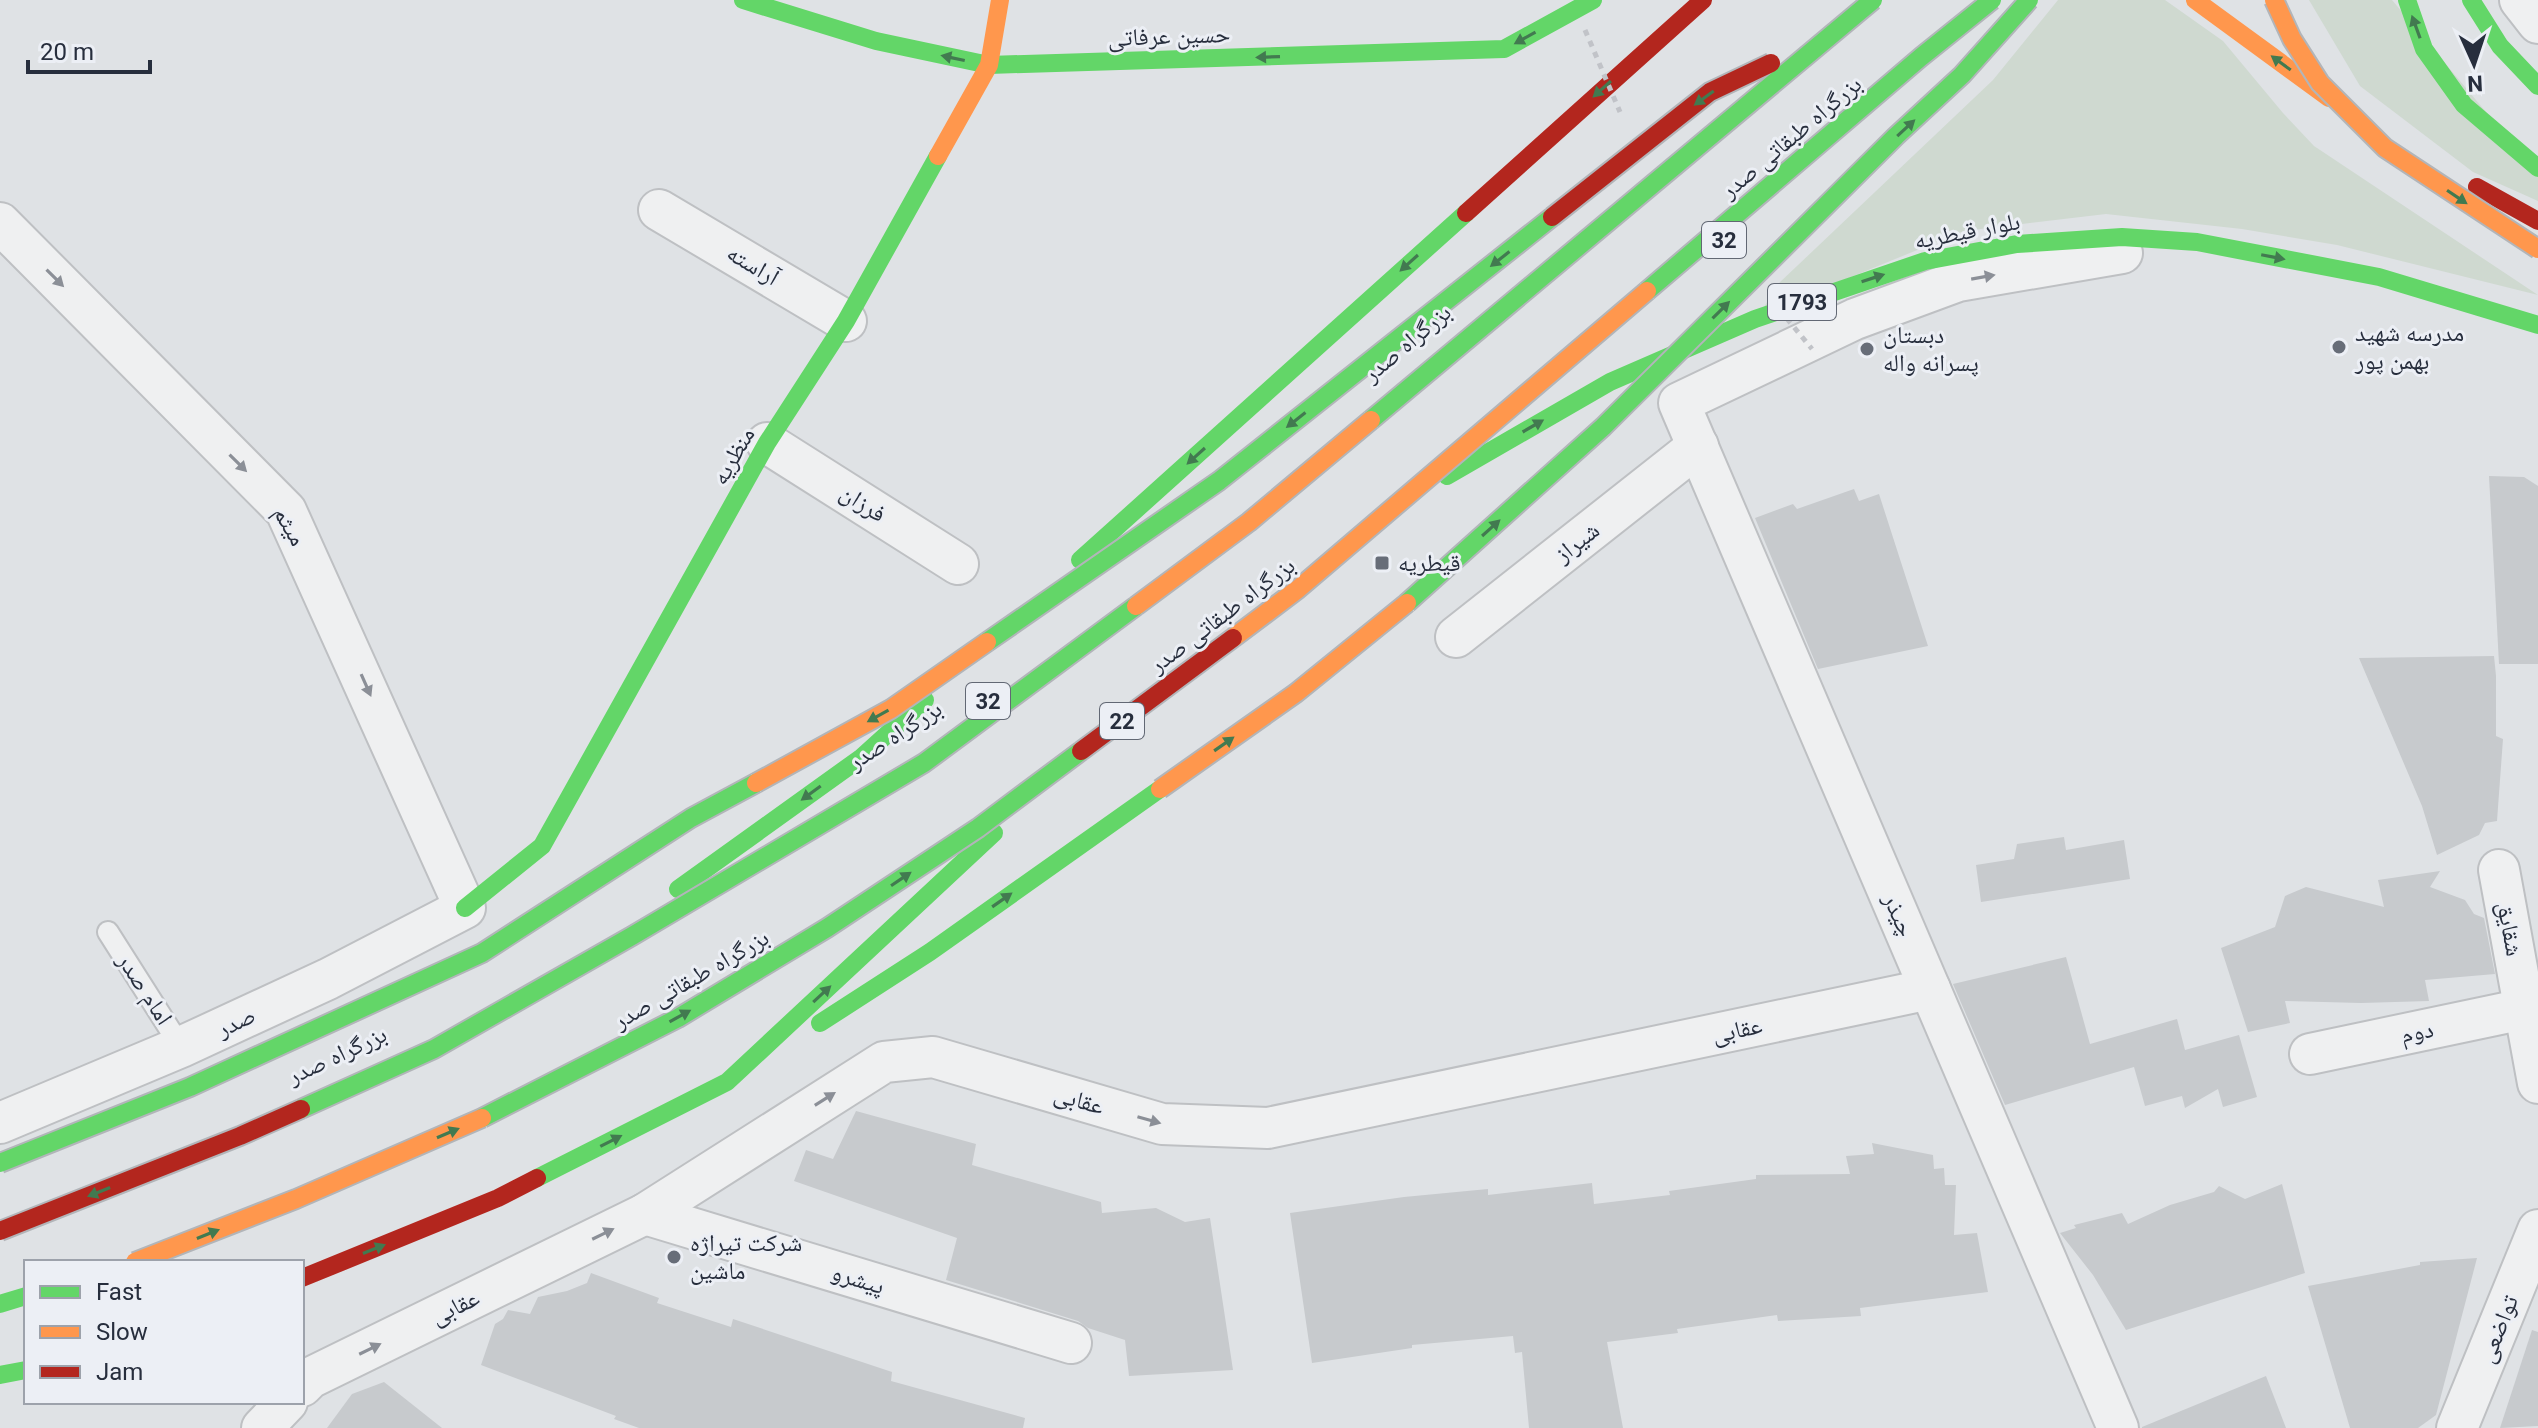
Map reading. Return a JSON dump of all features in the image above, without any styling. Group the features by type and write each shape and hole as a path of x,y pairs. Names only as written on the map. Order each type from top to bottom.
{"main road":[{"name":"حسین عرفاتی","path":"743,0 876,41 989,65 1504,49 1593,0"},
{"name":"منظریه","path":"465,908 542,846 767,443 846,321 989,65 1000,0"},
{"path":"627,926 862,757 1703,0"},
{"name":"بزرگراه صدر","path":"44,1194 237,1127 416,1045 627,926 917,754 1242,512 1854,0"},
{"path":"0,1231 240,1136 434,1049 924,763 1249,522 1873,0"},
{"name":"بزرگراه طبقاتی صدر","path":"140,1260 296,1199 477,1121 678,1018 827,928 978,828 1298,589 1921,57 1992,0"},
{"name":"32","path":"304,1277 498,1198 727,1082 987,838 1306,599 1441,479 2007,0"},
{"path":"727,1082 930,952 1296,693 1429,585 1603,427 1896,136 1962,75 2029,0"},
{"path":"2195,0 2373,130 2538,221"},
{"path":"2274,0 2292,39 2320,83 2385,148 2538,249"},
{"path":"2407,0 2424,49 2464,105 2538,168"},
{"path":"2471,0 2481,23 2511,60 2538,86"},
{"path":"0,1163 190,1087 482,953 691,818 891,709 1219,481 1710,92 1824,39"},
{"name":"بلوار قیطریه","path":"1441,479 1610,382 1755,319 1911,265 2017,244 2122,237 2197,242 2379,277 2538,325"},
{"path":"0,1304 24,1297"}],"street":[{"path":"2520,0 2538,23"},
{"name":"آراسته","path":"659,210 846,321"},
{"name":"میثم","path":"0,223 286,511 465,908"},
{"name":"چیذر","path":"2118,1428 1679,403 1855,319 1958,281 2197,242"},
{"name":"فرزان","path":"767,443 958,564"},
{"name":"شیراز","path":"1456,637 1698,446"},
{"name":"شقایق","path":"2499,870 2538,1083"},
{"name":"صدر","path":"0,1123 181,1047 328,979 465,908"},
{"name":"عقابی","path":"304,1384 310,1378 645,1214 884,1062 933,1057 1162,1124 1268,1128 1930,989"},
{"name":"دوم","path":"2310,1054 2524,1009"},
{"name":"پیشرو","path":"645,1214 1071,1343"},
{"name":"تواضعی","path":"2457,1428 2538,1230"},
{"path":"262,1428 285,1404"}],"lane":[{"name":"امام صدر","path":"108,932 181,1047"}],"shaded area":[{"path":"2058,0 2165,0 2223,41 2314,146 2538,295 2337,245 2242,229 2106,214 1964,231 1760,314 1777,285 1993,80"},
{"path":"2309,0 2392,0 2538,174 2538,201 2473,172 2360,86"}],"building":[{"path":"2489,476 2524,477 2538,486 2538,664 2499,664"},
{"path":"1854,489 1859,501 1879,494 1928,646 1818,669 1755,518 1793,504 1797,509"},
{"path":"2494,656 2496,736 2503,739 2497,821 2485,823 2479,835 2437,855 2422,806 2359,658"},
{"path":"2064,837 2066,850 2124,840 2130,879 1981,902 1976,865 2014,859 2017,844"},
{"path":"2440,871 2430,887 2465,900 2474,914 2484,918 2495,974 2425,980 2429,1001 2285,1001 2290,1023 2248,1032 2221,948 2275,927 2285,896 2306,887 2384,907 2378,880"},
{"path":"2066,957 2090,1044 2177,1019 2185,1050 2239,1035 2257,1097 2223,1107 2218,1089 2185,1108 2182,1096 2145,1106 2134,1067 2005,1105 1953,984"},
{"path":"856,1111 976,1144 972,1165 1101,1202 1102,1213 1156,1208 1185,1222 1210,1218 1233,1370 1129,1376 1125,1340 1088,1328 1078,1321 946,1280 957,1238 794,1181 806,1150 833,1159"},
{"path":"1872,1143 1933,1155 1934,1169 1944,1168 1945,1185 1956,1185 1954,1235 1977,1233 1988,1292 1860,1308 1861,1316 1778,1321 1777,1315 1607,1342 1623,1428 1529,1428 1522,1352 1515,1353 1513,1336 1412,1345 1412,1348 1312,1363 1290,1213 1404,1197 1488,1189 1488,1195 1592,1183 1594,1204 1670,1195 1669,1191 1756,1179 1756,1175 1850,1174 1846,1156 1874,1154"},
{"path":"2282,1184 2305,1273 2126,1330 2093,1275 2060,1233 2076,1228 2074,1225 2122,1213 2128,1224 2170,1205 2214,1192 2219,1186 2245,1199"},
{"path":"2477,1258 2436,1415 2418,1428 2350,1428 2308,1286 2420,1265 2420,1262"},
{"path":"591,1273 659,1298 657,1303 731,1327 733,1319 892,1372 891,1381 1025,1418 1023,1428 639,1428 614,1419 616,1416 481,1365 495,1324 503,1319 508,1310 530,1314 538,1297 587,1283"},
{"path":"2532,1330 2538,1332 2538,1426 2500,1428"},
{"path":"2266,1376 2286,1428 2142,1428 2142,1427"},
{"path":"384,1382 442,1428 327,1428 352,1394"}],"traffic: fast":[{"path":"743,0 876,41 989,65 1504,49 1593,0"},
{"path":"1371,420 1873,0"},
{"path":"1647,291 1992,0"},
{"path":"1407,603 1603,427 1896,136 1962,75 2029,0"},
{"path":"2407,0 2424,49 2464,105 2538,168"},
{"path":"2471,0 2500,46 2538,86"},
{"path":"465,908 542,846 767,443 846,321 938,156"},
{"path":"1080,560 1466,213"},
{"path":"987,642 1219,481 1552,217"},
{"path":"1447,476 1610,382 1755,319 1925,261 2017,244 2122,237 2197,242 2379,277 2538,325"},
{"path":"301,1109 434,1049 924,763 1136,606"},
{"path":"678,889 862,757 925,700"},
{"path":"482,1118 678,1018 827,928 978,828 1081,751"},
{"path":"0,1163 190,1087 482,953 691,818 756,783"},
{"path":"820,1023 930,952 1160,789"},
{"path":"537,1178 727,1082 994,833"},
{"path":"0,1304 24,1297"},
{"path":"0,1375 24,1370"}],"traffic: slow":[{"path":"938,156 989,65 1000,0"},
{"path":"2195,0 2329,98"},
{"path":"2274,0 2292,39 2320,83 2385,148 2538,249"},
{"path":"1233,638 1298,589 1647,291"},
{"path":"1136,606 1249,522 1371,420"},
{"path":"1160,789 1296,693 1407,603"},
{"path":"756,783 891,709 987,642"},
{"path":"140,1260 296,1199 482,1118"}],"traffic: jam":[{"path":"1466,213 1703,0"},
{"path":"1552,217 1710,92 1771,63"},
{"path":"2477,187 2538,221"},
{"path":"1081,751 1233,638"},
{"path":"0,1231 301,1109"},
{"path":"304,1277 498,1198 537,1178"}],"place":[{"name":"مدرسه شهید بهمن پور","path":"2339,347"},
{"name":"دبستان پسرانه واله","path":"1867,349"},
{"name":"قیطریه","path":"1382,563"},
{"name":"شرکت تیراژه ماشین","path":"674,1257"}]}
